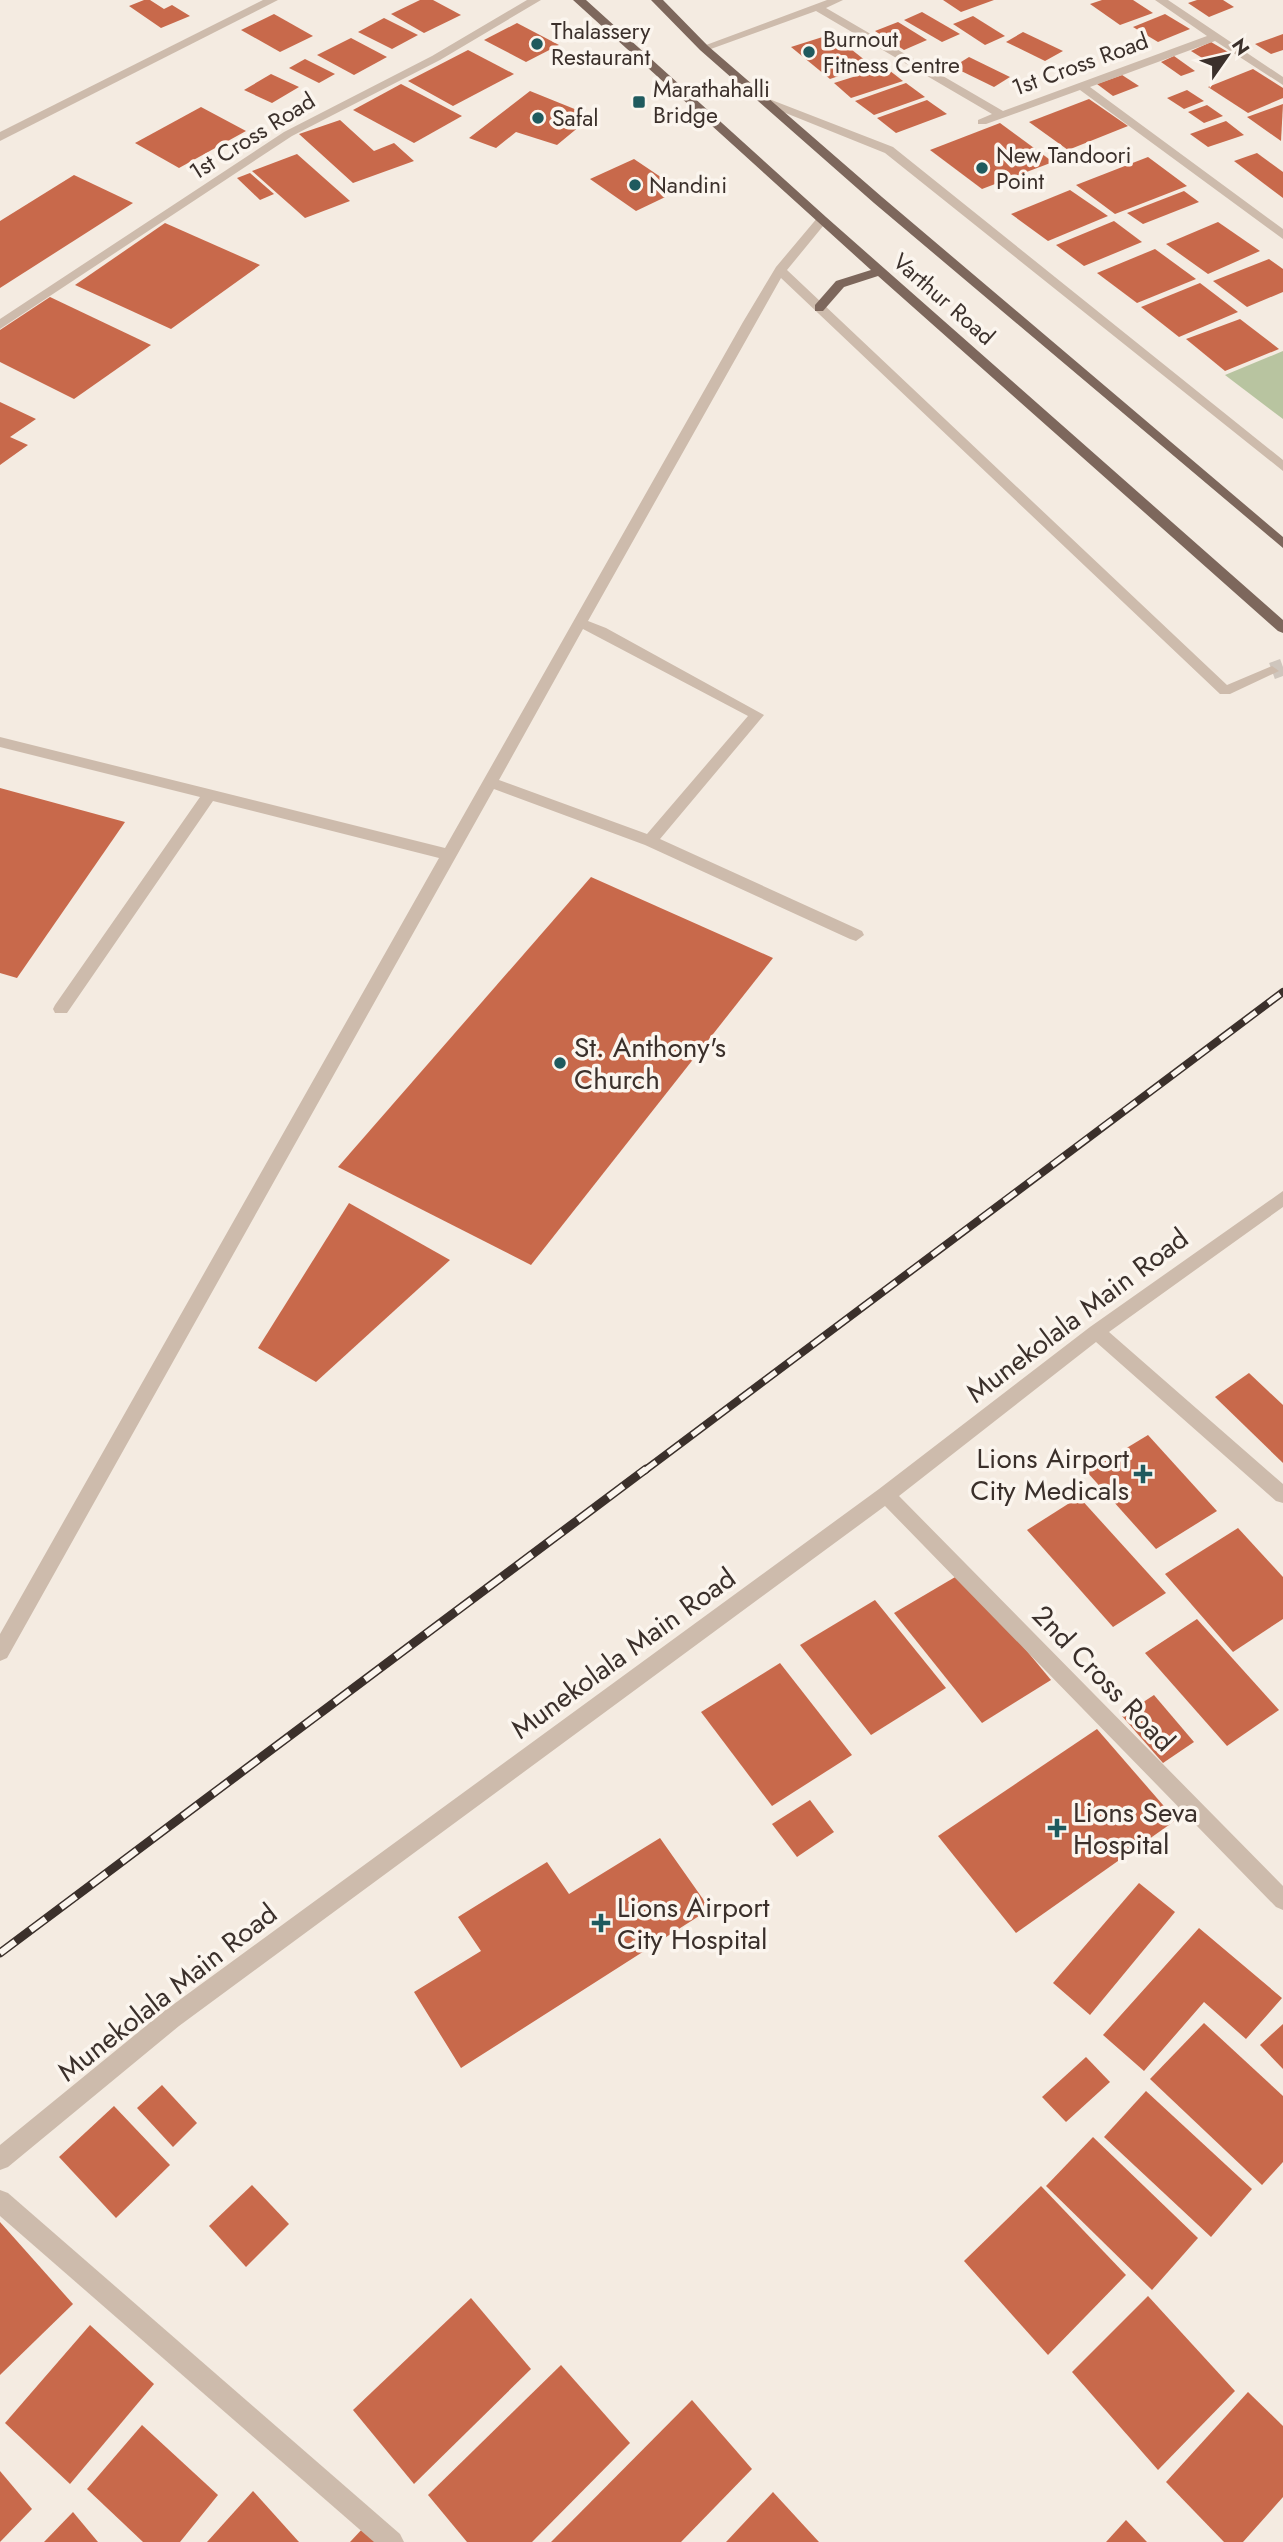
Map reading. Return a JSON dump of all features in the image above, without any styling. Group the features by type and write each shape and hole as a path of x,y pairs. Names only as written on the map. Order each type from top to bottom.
{"main road":[{"name":"Varthur Road","path":"579,0 822,220 1283,628"},
{"name":"Varthur Road","path":"657,0 704,48 765,102 1283,544"},
{"path":"820,309 840,284 881,271"}],"street":[{"path":"0,137 272,0"},
{"name":"1st Cross Road","path":"0,325 288,134 436,58 535,0"},
{"path":"704,48 837,0"},
{"path":"1161,0 1283,82"},
{"name":"1st Cross Road","path":"816,7 1002,115 1216,37"},
{"path":"1082,86 1283,235"},
{"path":"765,102 889,150 1283,467"},
{"path":"982,122 1002,115"},
{"path":"0,1652 780,270 822,220"},
{"path":"780,270 1225,691 1272,671"},
{"path":"580,623 601,631 757,715 650,841"},
{"path":"0,742 449,855"},
{"path":"490,782 650,841 856,934"},
{"path":"61,1009 209,794"},
{"name":"Munekolala Main Road","path":"0,2159 171,2020 886,1495 1096,1332 1283,1198"},
{"path":"1096,1332 1283,1495"},
{"name":"2nd Cross Road","path":"886,1495 1283,1900"},
{"path":"0,2201 392,2542"}],"green space":[{"path":"1283,351 1283,419 1225,375"}],"building":[{"path":"150,0 164,9 172,5 190,16 161,28 129,6"},
{"path":"420,0 433,0 461,15 424,33 391,14"},
{"path":"943,0 994,0 961,12"},
{"path":"1102,0 1133,0 1153,13 1120,25 1090,4"},
{"path":"1197,0 1223,0 1234,7 1209,17 1188,3"},
{"path":"922,12 960,34 942,42 904,20"},
{"path":"274,14 313,36 280,52 241,30"},
{"path":"1165,14 1190,29 1158,42 1133,27"},
{"path":"973,16 1005,36 985,45 953,24"},
{"path":"384,18 418,35 392,49 358,32"},
{"path":"898,22 927,40 904,50 875,31"},
{"path":"517,23 559,45 526,62 484,40"},
{"path":"1023,32 1063,51 1045,61 1006,42"},
{"path":"832,34 871,65 830,79 791,47"},
{"path":"1283,34 1283,50 1271,54 1255,44"},
{"path":"351,38 387,57 354,75 317,55"},
{"path":"1211,42 1228,52 1207,61 1191,51"},
{"path":"468,50 514,74 453,106 408,81"},
{"path":"1174,56 1195,71 1181,76 1161,62"},
{"path":"969,57 1010,77 994,87 953,67"},
{"path":"305,59 335,74 319,83 289,68"},
{"path":"885,67 903,81 851,98 834,83"},
{"path":"1253,69 1283,88 1283,98 1248,113 1208,87"},
{"path":"271,74 299,87 272,103 244,90"},
{"path":"1122,75 1139,86 1113,96 1097,84"},
{"path":"906,83 925,97 874,115 855,101"},
{"path":"401,84 462,116 414,143 353,110"},
{"path":"1187,90 1204,101 1184,109 1167,98"},
{"name":"Safal","path":"530,91 577,110 581,116 580,126 557,145 516,132 496,148 469,138"},
{"path":"1089,99 1128,126 1068,150 1029,122"},
{"path":"927,100 947,114 896,133 877,118"},
{"path":"1283,104 1281,141 1247,117"},
{"path":"1207,105 1223,116 1204,123 1188,112"},
{"path":"201,107 246,131 179,168 135,143"},
{"path":"340,120 374,151 394,143 414,161 353,183 299,134"},
{"path":"1226,121 1244,135 1208,147 1190,134"},
{"path":"1000,123 1053,162 982,189 930,150"},
{"path":"1257,153 1283,172 1283,198 1234,161"},
{"path":"297,154 350,201 305,218 252,171"},
{"path":"1148,157 1187,186 1115,214 1076,185"},
{"name":"Nandini","path":"634,159 680,190 636,211 590,179"},
{"path":"250,173 274,194 260,200 237,178"},
{"path":"74,175 133,203 0,288 0,221"},
{"path":"1070,190 1108,216 1048,241 1011,214"},
{"path":"1184,191 1199,202 1143,224 1127,213"},
{"path":"1114,221 1142,242 1084,266 1056,245"},
{"path":"1218,222 1260,251 1208,274 1166,244"},
{"path":"165,223 260,265 171,329 75,285"},
{"path":"1155,249 1196,279 1137,303 1097,273"},
{"path":"1269,259 1283,269 1283,292 1247,307 1213,281"},
{"path":"1200,283 1238,312 1179,337 1141,307"},
{"path":"50,297 151,345 74,399 0,362 0,330"},
{"path":"1240,319 1279,349 1225,371 1186,339"},
{"path":"0,402 36,419 10,437 28,445 0,465"},
{"path":"0,788 125,822 17,978 0,973"},
{"name":"St. Anthony's Church","path":"591,877 773,958 531,1265 338,1167"},
{"path":"349,1203 450,1260 316,1382 258,1348"},
{"path":"1249,1373 1283,1405 1283,1463 1215,1397"},
{"path":"1148,1435 1217,1511 1156,1549 1087,1472"},
{"path":"1079,1497 1166,1593 1113,1627 1027,1530"},
{"path":"1238,1528 1283,1577 1283,1619 1233,1652 1165,1574"},
{"path":"962,1573 1051,1680 982,1723 894,1613"},
{"path":"875,1600 946,1688 871,1735 800,1645"},
{"path":"1197,1619 1279,1710 1227,1746 1145,1653"},
{"path":"780,1663 852,1755 772,1806 701,1712"},
{"path":"1154,1695 1194,1742 1163,1763 1122,1716"},
{"name":"Lions Seva Hospital","path":"1097,1729 1176,1820 1016,1933 938,1836"},
{"path":"810,1800 834,1832 797,1857 772,1824"},
{"path":"660,1838 710,1909 461,2068 414,1992 481,1951 458,1917 547,1862 569,1894"},
{"path":"1139,1883 1175,1912 1090,2015 1053,1983"},
{"path":"1199,1928 1282,1998 1246,2039 1204,2002 1144,2071 1103,2035"},
{"path":"1204,2023 1283,2096 1283,2162 1262,2185 1150,2079"},
{"path":"1283,2024 1283,2069 1260,2045"},
{"path":"1086,2057 1110,2082 1066,2122 1042,2097"},
{"path":"162,2085 197,2123 173,2147 137,2108"},
{"path":"1146,2091 1252,2189 1211,2237 1104,2137"},
{"path":"114,2106 170,2165 116,2218 59,2157"},
{"path":"1093,2137 1198,2238 1152,2290 1046,2186"},
{"path":"252,2185 289,2224 246,2267 209,2226"},
{"path":"1041,2186 1126,2275 1048,2355 964,2261"},
{"path":"0,2222 73,2304 0,2375"},
{"path":"1148,2296 1235,2391 1158,2470 1072,2372"},
{"path":"471,2298 531,2369 414,2484 353,2410"},
{"path":"90,2325 154,2384 70,2484 5,2423"},
{"path":"561,2365 630,2443 532,2542 467,2542 428,2495"},
{"path":"1248,2392 1283,2426 1283,2497 1243,2542 1224,2542 1166,2482"},
{"path":"692,2400 752,2469 681,2542 551,2542"},
{"path":"142,2425 218,2495 180,2542 143,2542 87,2489"},
{"path":"0,2471 32,2509 0,2542"},
{"path":"253,2491 299,2542 207,2542"},
{"path":"773,2492 819,2542 726,2542"},
{"path":"73,2512 98,2542 44,2542"},
{"path":"1126,2520 1147,2542 1106,2542"},
{"path":"365,2526 380,2542 350,2542"}],"tunnel":[{"path":"1272,671 1283,667"}],"railway":[{"path":"644,1471 1283,992"},
{"path":"0,1953 646,1469"}],"place":[{"name":"Thalassery Restaurant","path":"537,44"},
{"name":"Burnout Fitness Centre","path":"809,52"},
{"name":"Marathahalli Bridge","path":"639,102"},
{"name":"Safal","path":"538,118"},
{"name":"New Tandoori Point","path":"982,168"},
{"name":"Nandini","path":"635,185"},
{"name":"St. Anthony's Church","path":"560,1063"},
{"name":"Lions Airport City Medicals","path":"1143,1474"},
{"name":"Lions Seva Hospital","path":"1057,1828"},
{"name":"Lions Airport City Hospital","path":"601,1923"}]}
